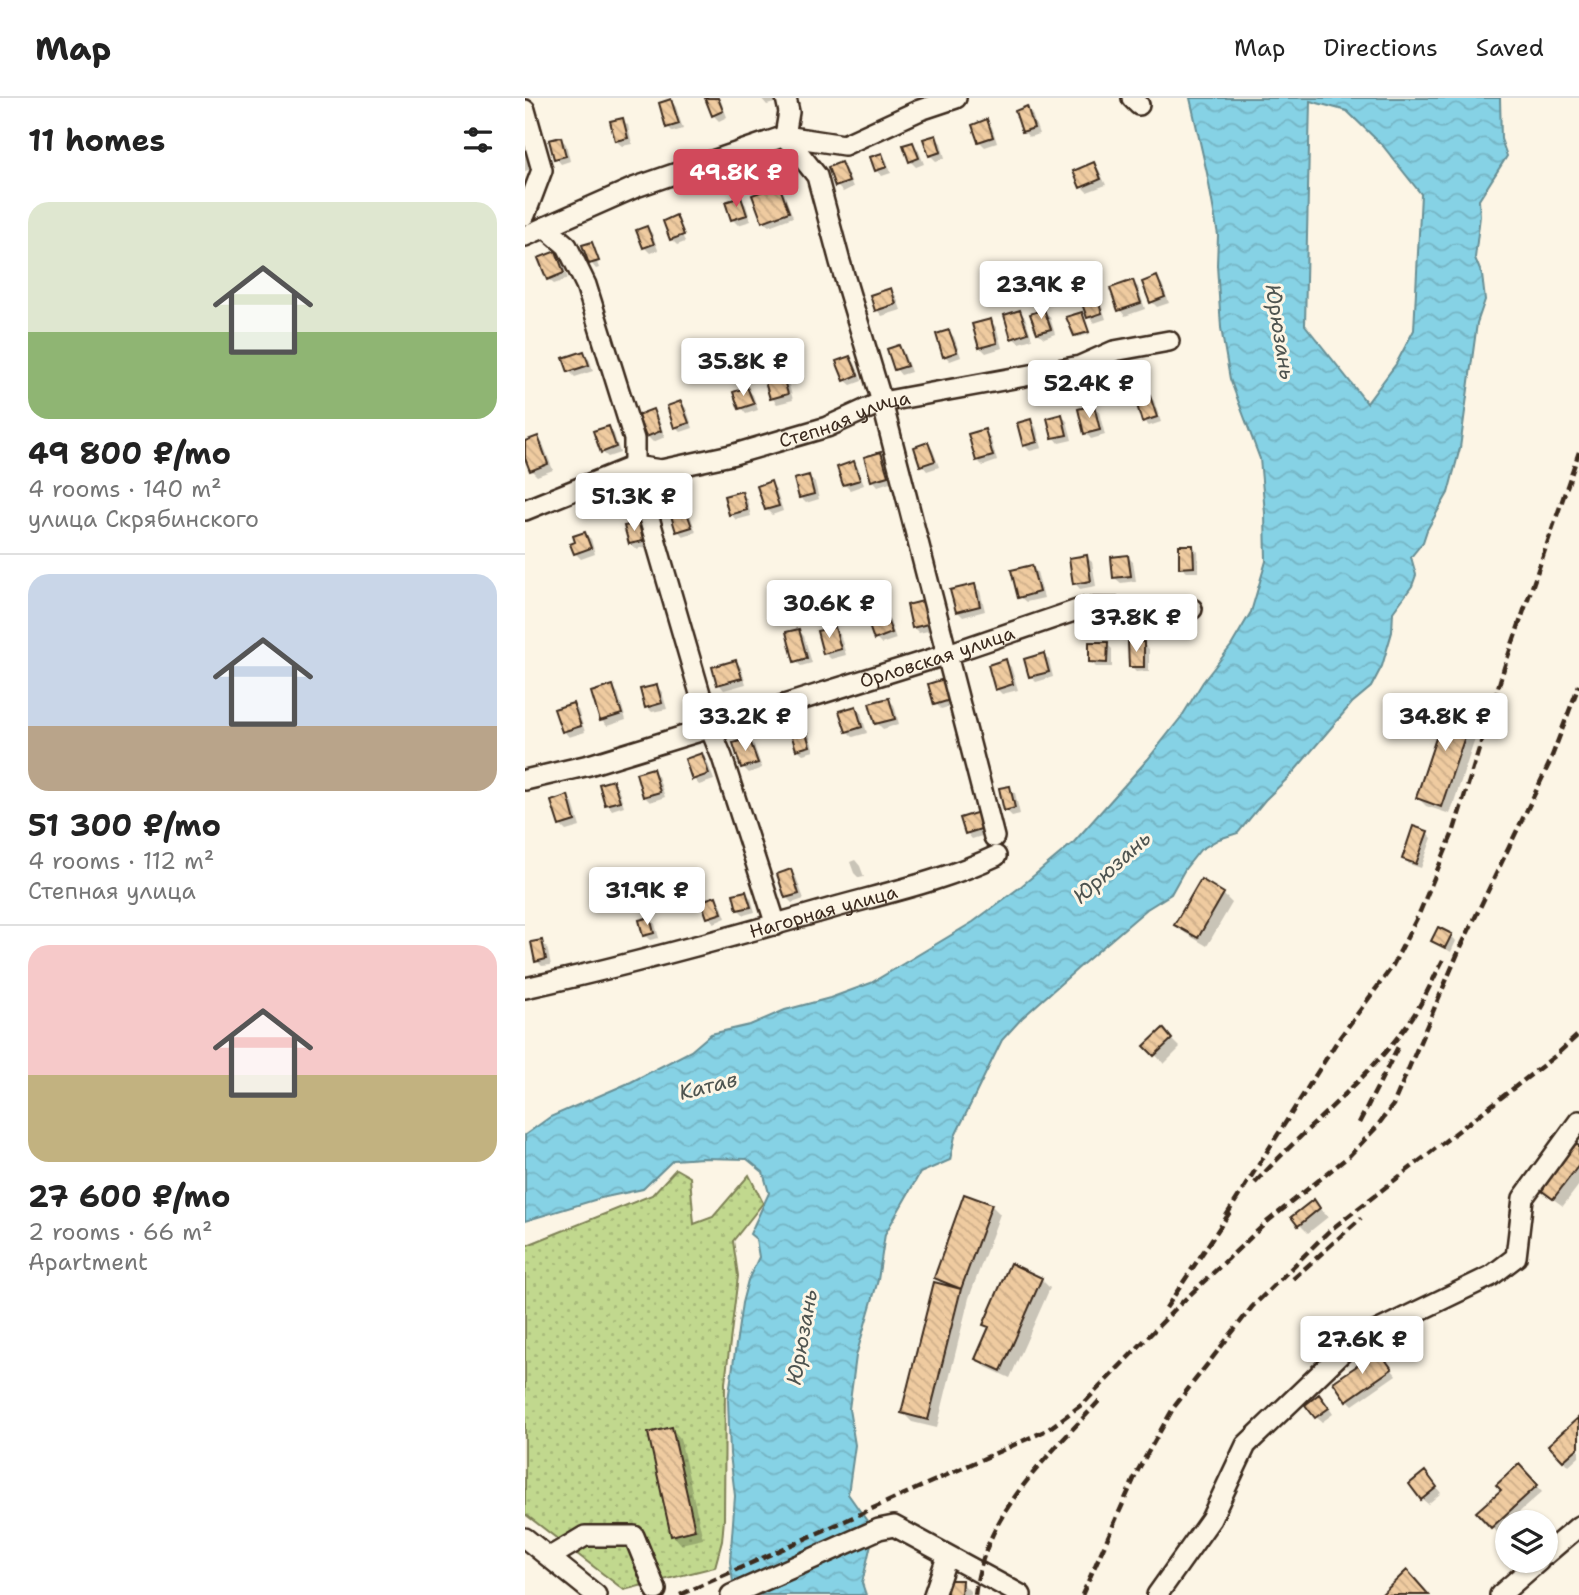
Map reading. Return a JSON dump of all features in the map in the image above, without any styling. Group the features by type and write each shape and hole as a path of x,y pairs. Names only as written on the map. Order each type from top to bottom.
{"street":[{"path":"786,98 789,112 785,136 817,176 882,402 948,654"},
{"path":"525,236 636,187 785,136 844,145 920,110 956,98"},
{"path":"525,110 542,170 525,215"},
{"path":"545,227 567,246 586,285 634,439 634,466 710,727 776,925"},
{"name":"Степная улица","path":"525,510 634,466 661,470 731,455 827,427 882,402 1080,366 1114,351 1169,341"},
{"name":"Орловская улица","path":"525,780 589,765 948,654 1083,608 1192,609"},
{"name":"Нагорная улица","path":"525,988 607,970 776,925 963,871 995,846 948,654"},
{"path":"1157,1595 1211,1519 1246,1445 1352,1343 1491,1276 1516,1257 1523,1198 1579,1121"},
{"path":"731,1595 879,1529 894,1526 1001,1590 1021,1595"},
{"path":"1558,1544 1579,1526"},
{"path":"550,1558 585,1536 634,1536 656,1590"},
{"path":"525,1538 597,1595"},
{"path":"934,1595 947,1556"},
{"path":"1500,1595 1525,1573"}],"green space":[{"path":"676,1169 690,1177 694,1224 713,1217 749,1175 763,1203 733,1241 738,1276 725,1383 722,1541 715,1567 624,1590 525,1514 525,1246 652,1195"}],"water":[{"path":"1190,98 1500,98 1501,139 1507,156 1479,200 1475,258 1482,275 1485,300 1477,323 1460,448 1448,493 1423,542 1411,557 1416,575 1412,586 1393,612 1392,632 1382,666 1371,687 1352,703 1238,833 1219,839 1200,850 1171,894 1147,909 1084,963 1022,1018 1002,1040 955,1136 950,1160 920,1173 885,1234 878,1280 856,1356 849,1409 855,1445 848,1494 874,1531 862,1583 866,1595 735,1595 730,1562 735,1496 728,1400 742,1303 748,1280 759,1257 756,1239 750,1234 769,1193 763,1172 747,1159 673,1160 643,1189 601,1198 525,1221 525,1135 550,1117 631,1082 691,1051 711,1034 750,1025 785,1010 871,983 973,922 1074,842 1148,759 1182,716 1203,682 1231,646 1251,612 1266,561 1260,459 1230,379 1221,328 1218,235","holes":["1310,101 1347,111 1383,146 1421,194 1414,330 1396,364 1367,403 1305,325"]}],"building":[{"path":"705,98 718,98 723,111 712,116"},
{"path":"671,99 679,124 666,128 659,103"},
{"path":"1027,106 1034,128 1022,132 1015,111"},
{"path":"623,118 628,138 615,141 610,121"},
{"path":"987,119 993,137 978,142 972,125"},
{"path":"936,135 941,152 929,156 923,139"},
{"path":"561,137 566,156 554,159 549,140"},
{"path":"913,142 919,158 909,162 903,145"},
{"path":"882,153 887,167 875,171 870,157"},
{"path":"841,162 849,182 835,187 828,167"},
{"path":"1094,162 1101,179 1080,188 1073,171"},
{"path":"779,185 789,212 762,222 752,195"},
{"path":"741,197 747,215 731,220 725,202"},
{"path":"676,215 684,235 670,240 663,221"},
{"path":"647,226 654,244 643,248 636,230"},
{"path":"592,242 599,261 589,264 582,245"},
{"path":"556,251 564,273 547,280 538,258"},
{"path":"1157,276 1165,297 1150,303 1142,282"},
{"path":"1133,280 1141,303 1118,311 1110,288"},
{"path":"891,288 896,304 875,311 870,295"},
{"path":"1094,290 1102,313 1087,318 1079,295"},
{"path":"1044,309 1051,329 1037,333 1030,314"},
{"path":"1020,310 1028,333 1011,339 1004,315"},
{"path":"1082,312 1089,332 1074,336 1066,317"},
{"path":"991,319 997,343 979,348 972,324"},
{"path":"949,330 957,352 943,357 936,334"},
{"path":"899,345 907,366 894,370 887,349"},
{"path":"584,351 589,365 568,372 563,358"},
{"path":"850,356 858,375 844,381 836,361"},
{"path":"781,370 788,394 770,399 763,375"},
{"path":"747,387 754,404 739,409 733,392"},
{"path":"1149,393 1157,417 1142,422 1135,398"},
{"path":"681,401 689,423 674,428 667,406"},
{"path":"1094,405 1100,430 1084,434 1078,409"},
{"path":"653,409 661,431 646,437 637,415"},
{"path":"1062,414 1067,435 1052,438 1047,418"},
{"path":"1031,419 1037,442 1023,446 1017,423"},
{"path":"609,426 616,447 601,453 593,431"},
{"path":"985,429 993,456 976,461 968,434"},
{"path":"538,436 548,464 530,471 525,458 525,441"},
{"path":"928,442 935,461 920,466 914,447"},
{"path":"881,452 888,476 871,481 864,457"},
{"path":"854,461 860,480 843,485 837,467"},
{"path":"809,475 814,494 799,498 794,479"},
{"path":"771,481 779,506 765,510 757,486"},
{"path":"742,491 747,510 729,515 724,496"},
{"path":"684,504 692,527 676,532 669,509"},
{"path":"639,523 643,541 629,544 624,526"},
{"path":"585,532 591,548 574,554 570,544 575,542 573,536"},
{"path":"1179,545 1193,545 1194,567 1179,568"},
{"path":"1087,555 1091,581 1073,584 1069,558"},
{"path":"1128,555 1131,576 1113,578 1111,557"},
{"path":"1032,565 1039,592 1018,598 1011,570"},
{"path":"975,584 980,606 956,612 950,590"},
{"path":"927,600 932,623 912,628 907,605"},
{"path":"885,614 892,633 874,640 867,620"},
{"path":"835,627 841,649 823,654 817,631"},
{"path":"799,629 807,658 794,662 786,632"},
{"path":"1089,642 1108,642 1107,663 1089,662"},
{"path":"1128,642 1144,642 1144,667 1129,667"},
{"path":"1044,653 1049,672 1029,677 1024,659"},
{"path":"1006,659 1013,684 995,690 988,665"},
{"path":"736,660 742,678 717,685 712,667"},
{"path":"944,679 950,700 934,705 928,684"},
{"path":"613,685 622,714 600,721 591,692"},
{"path":"657,685 662,703 645,708 640,689"},
{"path":"889,698 895,719 875,724 869,703"},
{"path":"1449,699 1475,707 1441,807 1416,798"},
{"path":"573,703 581,726 562,732 554,709"},
{"path":"856,706 862,727 846,732 839,711"},
{"path":"803,723 810,746 796,750 789,727"},
{"path":"749,738 758,763 741,768 733,743"},
{"path":"702,753 709,774 692,780 685,759"},
{"path":"653,768 660,792 643,797 636,773"},
{"path":"613,780 620,801 605,805 599,784"},
{"path":"1010,786 1015,808 1004,811 999,788"},
{"path":"568,795 575,821 559,826 551,801"},
{"path":"979,812 984,828 965,834 960,818"},
{"path":"1413,826 1428,831 1416,864 1402,859"},
{"path":"791,869 799,894 785,898 777,874"},
{"path":"1201,879 1224,893 1198,938 1174,925"},
{"path":"746,891 751,907 737,910 733,894"},
{"path":"716,896 722,913 707,918 701,901"},
{"path":"650,917 654,933 643,936 639,920"},
{"path":"1438,927 1452,934 1445,948 1431,941"},
{"path":"542,940 546,959 535,962 531,942"},
{"path":"1163,1028 1172,1039 1154,1056 1144,1046"},
{"path":"1574,1142 1579,1146 1579,1165 1553,1199 1538,1188"},
{"path":"964,1194 992,1204 961,1289 934,1278"},
{"path":"1314,1199 1320,1208 1298,1226 1291,1217"},
{"path":"1010,1263 1042,1278 1001,1371 975,1359 989,1327 983,1325"},
{"path":"934,1282 961,1289 928,1420 901,1413"},
{"path":"1379,1351 1392,1369 1346,1401 1333,1382"},
{"path":"1319,1394 1329,1408 1315,1418 1305,1405"},
{"path":"1579,1417 1579,1447 1563,1461 1548,1445"},
{"path":"672,1427 695,1530 671,1536 648,1433"},
{"path":"1519,1464 1538,1485 1511,1510 1495,1510 1495,1524 1491,1528 1476,1512 1501,1490 1496,1485"},
{"path":"1425,1471 1437,1487 1421,1500 1409,1484"},
{"path":"1407,1570 1429,1595 1381,1595"},
{"path":"947,1580 962,1580 961,1595 947,1595"}],"railway":[{"path":"1226,1216 1338,1040 1392,967 1419,914 1454,830 1505,665 1579,452"},
{"path":"680,1595 1047,1430 1084,1403 1177,1307 1268,1221 1349,1156 1393,1105 1458,953 1549,764 1579,685"},
{"path":"1255,1183 1395,1041 1416,1011 1443,960"},
{"path":"1082,1595 1138,1470 1174,1407 1252,1307 1329,1231 1555,1056 1579,1034"},
{"path":"1359,1123 1399,1045"},
{"path":"1166,1308 1232,1209"},
{"path":"1293,1279 1361,1218"},
{"path":"975,1595 981,1565 1004,1513 1039,1466 1099,1401"}],"water label":[{"name":"Юрюзань","path":"1280,332"},
{"name":"Юрюзань","path":"1112,867"},
{"name":"Катав","path":"708,1086"},
{"name":"Юрюзань","path":"802,1337"}]}
